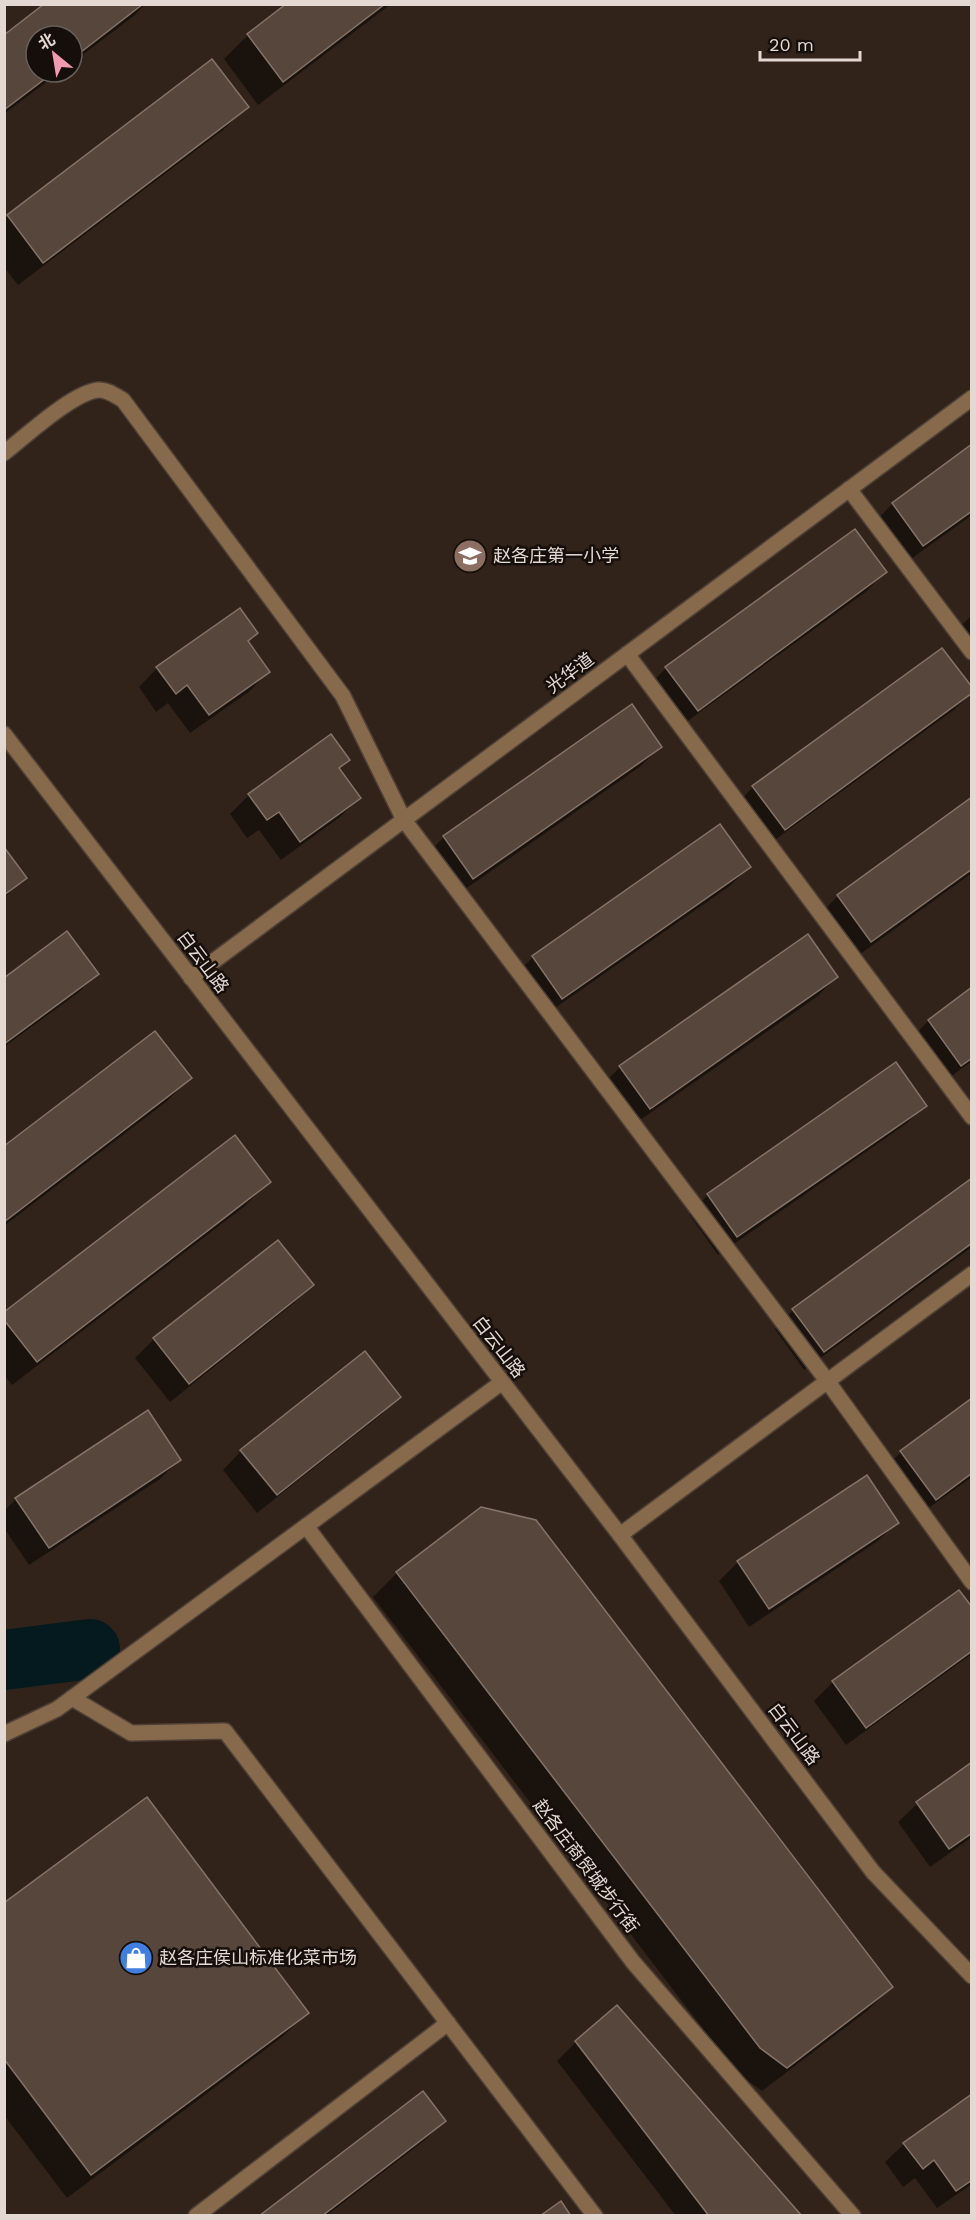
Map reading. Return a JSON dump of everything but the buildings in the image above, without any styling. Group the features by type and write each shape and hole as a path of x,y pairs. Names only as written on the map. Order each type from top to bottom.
{"street":[{"path":"4,453 79,395 99,389 110,392 123,400 344,696 404,820 828,1382 972,1582"},
{"name":"光华道","path":"191,978 972,398"},
{"path":"849,489 972,652"},
{"path":"627,654 972,1117"},
{"name":"白云山路","path":"4,734 620,1535 873,1872 972,1976"},
{"path":"620,1535 972,1274"},
{"path":"4,1734 57,1709 501,1383"},
{"name":"赵各庄商贸城步行街","path":"306,1526 633,1962 853,2216"},
{"path":"72,1698 132,1733 225,1731 595,2216"},
{"path":"196,2216 448,2023"}],"waterway":[{"path":"4,1660 90,1649"}],"place":[{"name":"赵各庄第一小学","path":"470,556"},
{"name":"赵各庄侯山标准化菜市场","path":"136,1958"}]}
